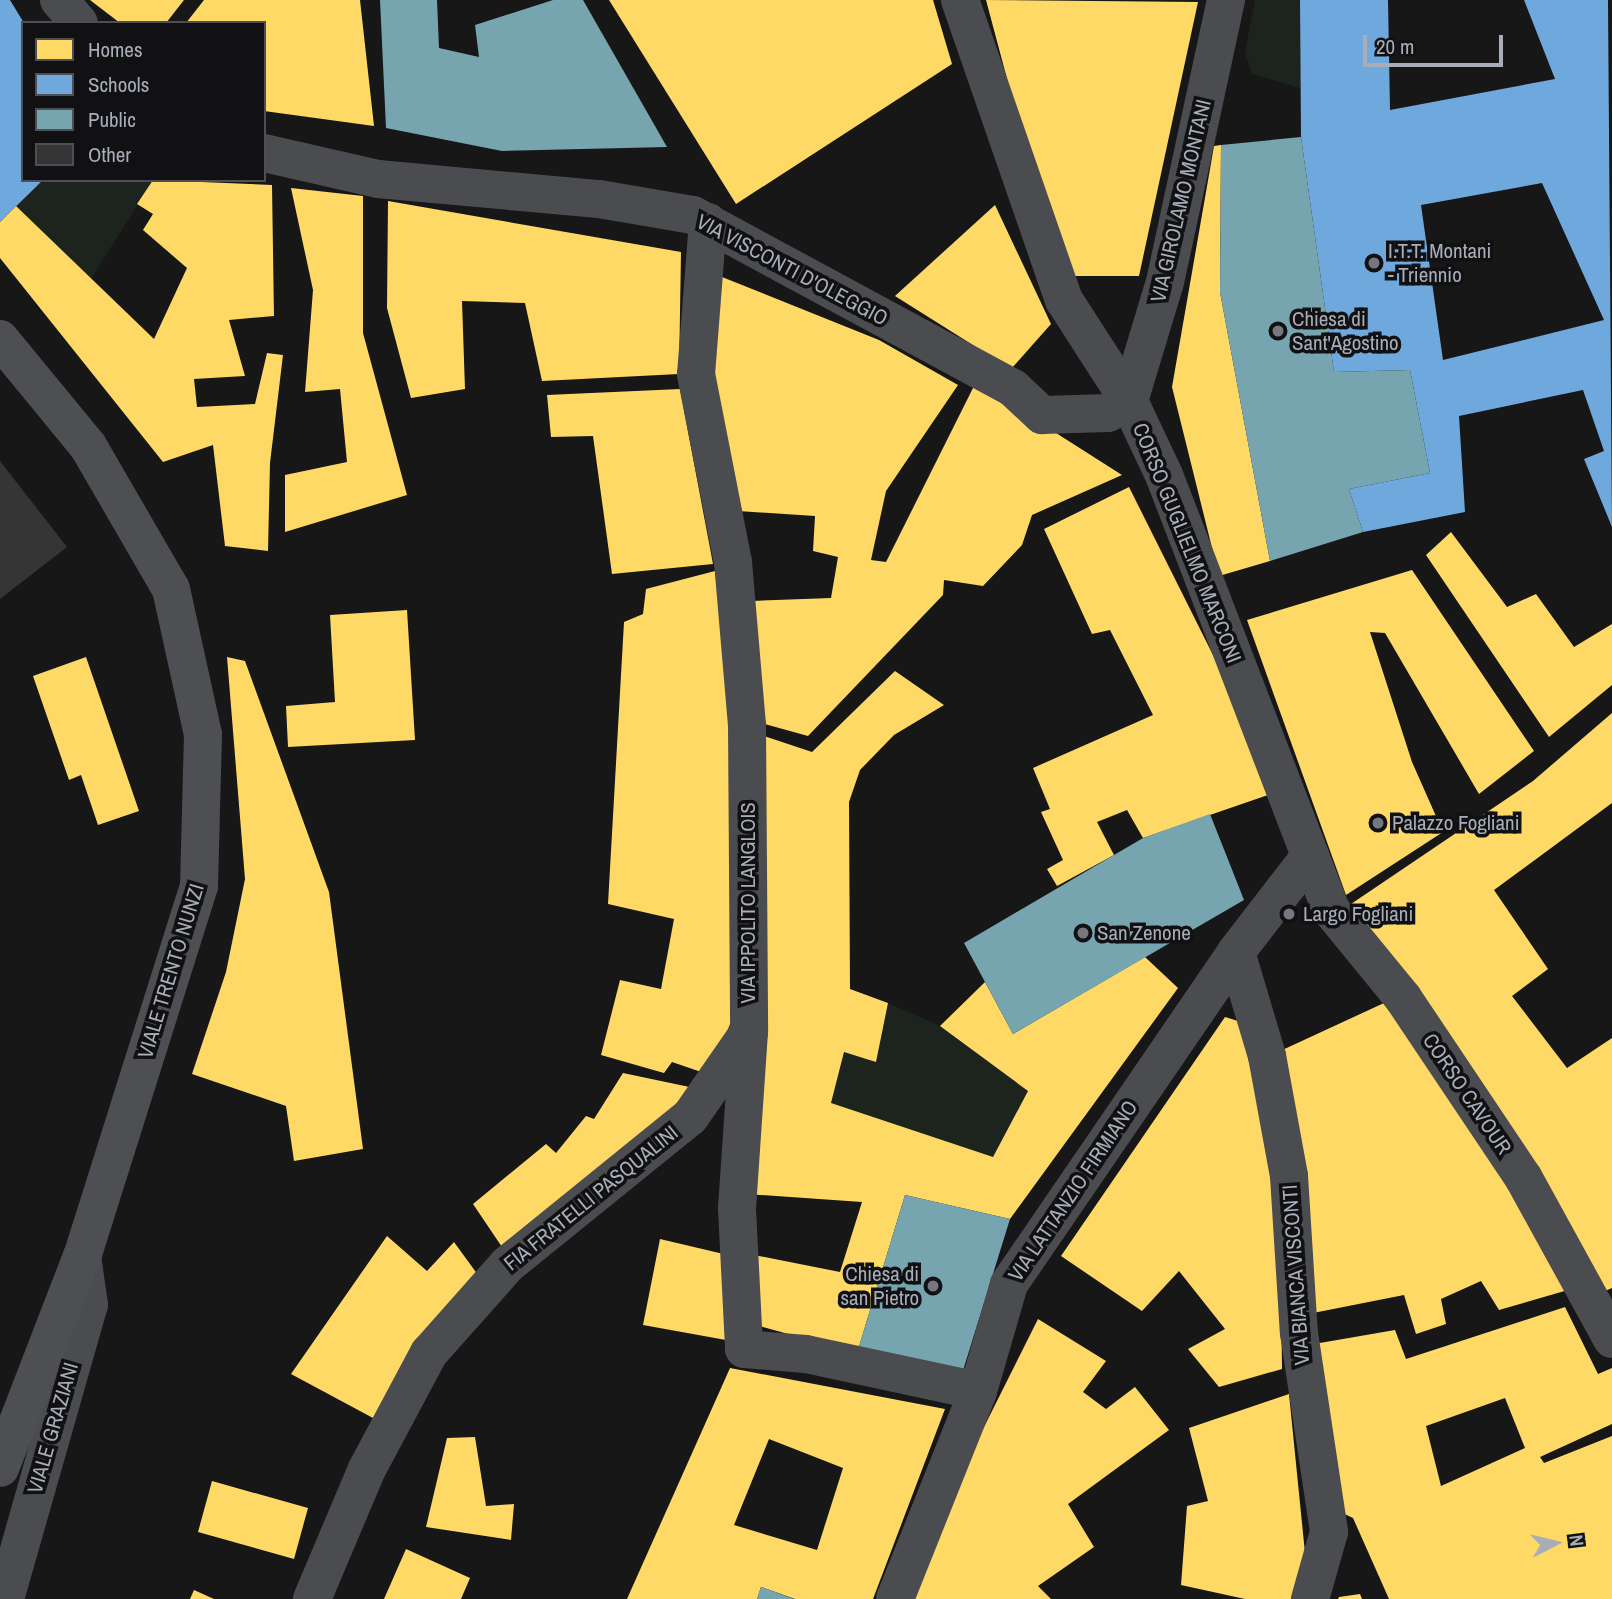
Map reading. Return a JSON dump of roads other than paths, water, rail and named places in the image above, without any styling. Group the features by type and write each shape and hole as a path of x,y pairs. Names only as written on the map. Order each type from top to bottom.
{"main road":[{"name":"VIALE TRENTO NUNZI","path":"0,339 88,446 172,589 203,734 199,886 82,1256 0,1468"}],"street":[{"path":"59,0 77,21"},
{"name":"CORSO GUGLIELMO MARCONI","path":"960,0 1064,300 1129,401 1164,475 1308,859"},
{"name":"VIA GIROLAMO MONTANI","path":"1129,401 1165,282 1226,0"},
{"name":"VIA VISCONTI D'OLEGGIO","path":"266,153 378,179 599,199 708,222 1013,388 1042,415 1108,413 1129,401"},
{"name":"VIA IPPOLITO LANGLOIS","path":"708,222 696,374 733,562 747,725 748,1032 737,1209 744,1349 806,1354 978,1391"},
{"name":"VIA LATTANZIO FIRMIANO","path":"895,1599 978,1391 1009,1284 1236,952 1308,859"},
{"name":"CORSO CAVOUR","path":"1308,859 1331,910 1403,998 1523,1177 1612,1339"},
{"name":"VIA BIANCA VISCONTI","path":"1236,952 1267,1056 1289,1176 1298,1333 1329,1532 1310,1599"},
{"name":"FIA FRATELLI PASQUALINI","path":"312,1599 367,1469 429,1353 507,1265 690,1117 748,1032"},
{"name":"VIALE GRAZIANI","path":"5,1599 89,1305 82,1256"}],"place":[{"name":"I.T.T. Montani - Triennio","path":"1374,263"},
{"name":"Chiesa di Sant'Agostino","path":"1278,331"},
{"name":"Palazzo Fogliani","path":"1378,823"},
{"name":"Largo Fogliani","path":"1289,914"},
{"name":"San Zenone","path":"1083,933"},
{"name":"Chiesa di san Pietro","path":"933,1286"}]}
